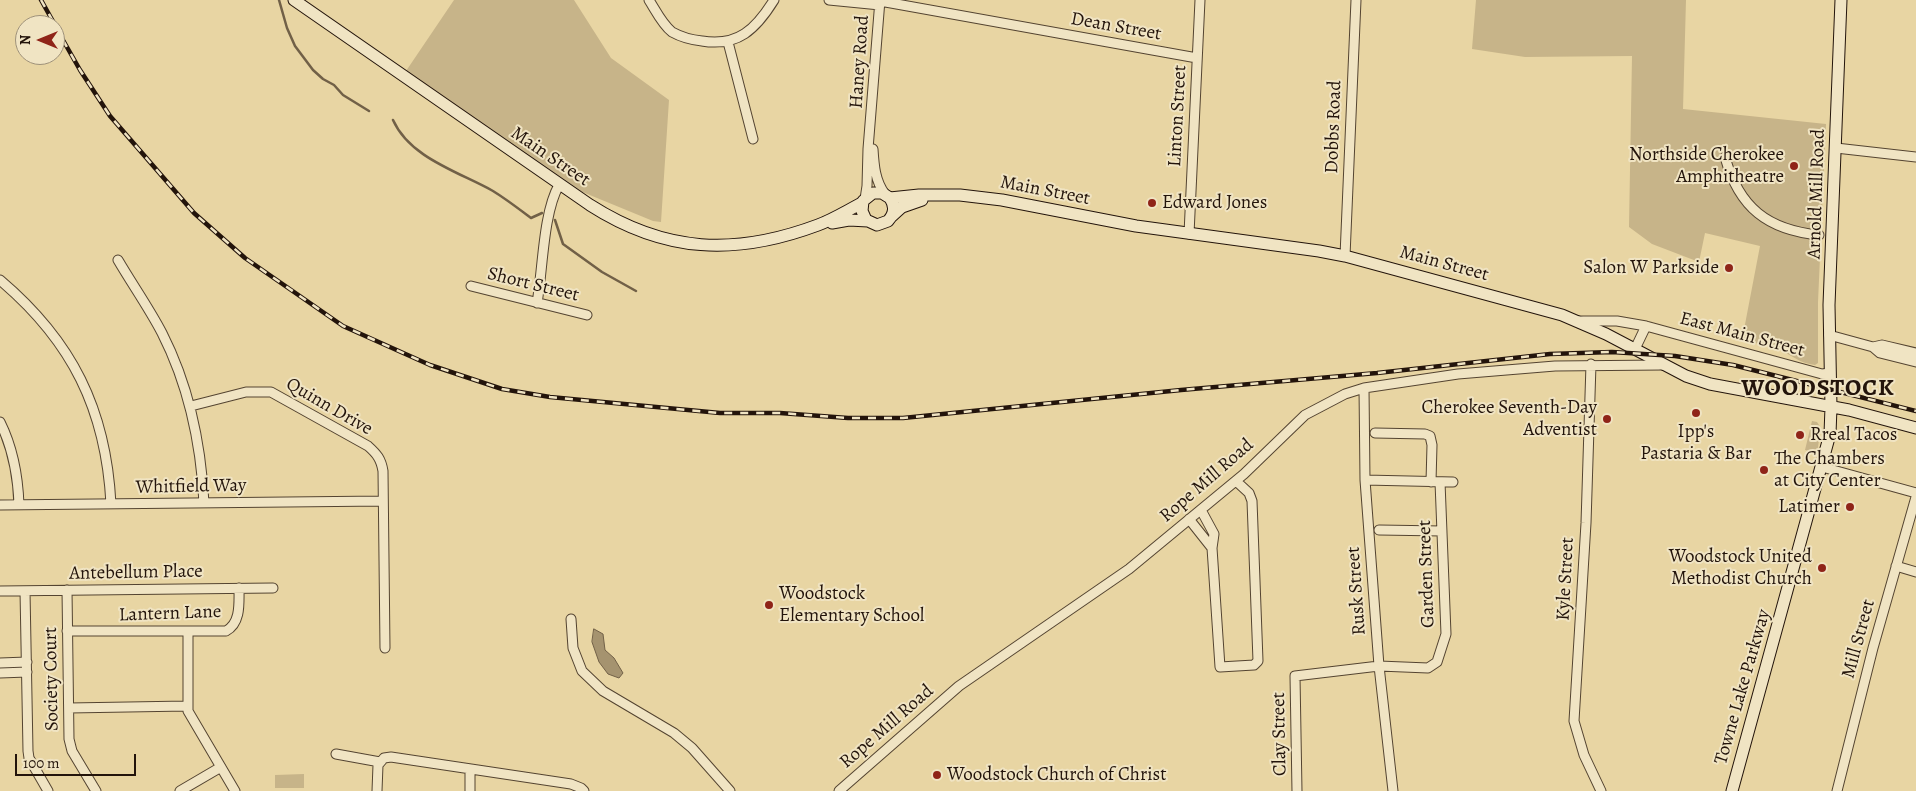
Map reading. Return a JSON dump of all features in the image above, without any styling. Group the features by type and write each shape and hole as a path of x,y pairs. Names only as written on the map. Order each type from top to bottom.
{"main road":[{"name":"Main Street","path":"294,0 559,185 621,224 650,236 684,244 722,246 751,243 818,225 849,220 880,224 909,204 943,196"},
{"name":"Arnold Mill Road","path":"1830,389 1829,335 1841,0"},
{"name":"Main Street","path":"818,225 864,201 876,192 888,196 960,195 993,199 1189,234 1319,250 1511,300 1577,321 1686,376 1725,387 1832,407 1916,428"},
{"path":"888,196 894,208 890,218"},
{"path":"864,201 862,213 868,221"},
{"name":"Towne Lake Parkway","path":"1732,791 1822,467 1830,434 1832,407 1830,389"}],"street":[{"path":"650,0 663,23 672,32 689,39 728,42 748,33 763,18 774,0"},
{"name":"Dean Street","path":"829,0 832,2 880,2 1197,58"},
{"name":"Linton Street","path":"1189,234 1200,0"},
{"name":"Dobbs Road","path":"1345,256 1356,0"},
{"name":"Haney Road","path":"864,201 867,186 868,149 880,2"},
{"path":"728,42 753,139"},
{"name":"Haney Road","path":"871,126 876,177 880,188 888,196"},
{"path":"1836,148 1916,157"},
{"path":"1725,157 1737,190 1751,207 1771,223 1786,230 1819,235"},
{"path":"537,303 552,196 559,185"},
{"path":"118,260 161,331 191,406 202,470 204,503"},
{"path":"0,280 39,316 63,348 81,380 102,432 110,478 111,504"},
{"name":"Short Street","path":"471,286 587,315"},
{"name":"East Main Street","path":"1577,321 1617,321 1646,326 1822,374 1830,373"},
{"path":"1635,349 1646,326"},
{"path":"1829,335 1874,347 1882,345 1916,353"},
{"path":"1874,347 1880,353 1916,362"},
{"name":"Rope Mill Road","path":"839,791 959,686 1129,568 1236,481 1305,415 1345,394 1364,388 1458,374 1591,364 1663,365"},
{"name":"Kyle Street","path":"1591,364 1586,523 1574,721 1584,755 1601,791"},
{"name":"Rusk Street","path":"1364,388 1364,480 1379,666 1393,791"},
{"name":"Quinn Drive","path":"191,406 256,391 271,392 368,446 377,454 383,471 386,648"},
{"path":"0,422 16,469 19,505"},
{"name":"Garden Street","path":"1295,676 1379,666 1428,668 1438,662 1446,634 1442,531 1430,436 1425,434 1375,432"},
{"path":"1822,467 1916,493"},
{"path":"1364,480 1453,482"},
{"path":"1201,510 1214,534 1212,548 1220,667 1254,665 1258,661 1252,501 1248,493 1236,481"},
{"name":"Mill Street","path":"1836,791 1916,497"},
{"name":"Whitfield Way","path":"0,505 383,501"},
{"path":"1189,519 1212,548"},
{"path":"1379,530 1442,531"},
{"path":"1896,566 1916,572"},
{"name":"Lantern Lane","path":"67,632 219,632 231,628 238,610 239,588"},
{"name":"Antebellum Place","path":"0,591 273,588"},
{"name":"Society Court","path":"67,590 70,745 96,791"},
{"path":"25,591 29,758 48,791"},
{"path":"571,619 573,648 582,672 603,690 674,734 692,748 730,791"},
{"path":"188,632 187,706 191,717 235,791"},
{"path":"0,663 27,667"},
{"path":"0,673 27,667"},
{"name":"Clay Street","path":"1295,676 1298,791"},
{"path":"68,708 187,706"},
{"path":"336,754 380,762"},
{"path":"377,791 377,773 380,762 384,758 390,757 571,784 584,791"},
{"path":"180,791 221,768"},
{"path":"470,770 470,791"}],"shaded area":[{"path":"454,0 574,0 611,58 669,100 661,222 653,221 563,184 404,74"},
{"path":"1476,0 1686,0 1683,109 1826,124 1818,302 1818,363 1815,365 1805,363 1777,349 1742,340 1760,246 1705,233 1699,262 1652,244 1629,227 1632,56 1525,57 1472,49"},
{"path":"1812,421 1817,422 1821,428 1817,453 1805,450"},
{"path":"594,629 603,634 605,650 614,658 623,673 619,678 608,674 599,662 592,642"},
{"path":"304,774 304,788 275,788 275,775"}],"waterway":[{"path":"279,0 287,28 295,46 313,70 323,79 334,85 343,95 369,111"},
{"path":"393,120 411,144 437,163 493,191 531,218 542,213"},
{"path":"555,220 563,244 602,272 636,291"}],"railway":[{"path":"41,0 49,15"},
{"path":"65,44 110,116 194,213 245,258 343,326 430,365 502,389 550,397 720,413 780,413 848,418 903,418 1181,390 1377,373 1550,354 1612,352 1675,356 1733,365 1916,411"}],"place":[{"name":"Northside Cherokee Amphitheatre","path":"1794,166"},
{"name":"Edward Jones","path":"1152,203"},
{"name":"Salon W Parkside","path":"1729,268"},
{"name":"Ipp's Pastaria & Bar","path":"1696,413"},
{"name":"Cherokee Seventh-Day Adventist","path":"1607,419"},
{"name":"Rreal Tacos","path":"1800,435"},
{"name":"The Chambers at City Center","path":"1764,470"},
{"name":"Latimer","path":"1850,507"},
{"name":"Woodstock United Methodist Church","path":"1822,568"},
{"name":"Woodstock Elementary School","path":"769,605"},
{"name":"Woodstock Church of Christ","path":"937,775"}],"district":[{"name":"WOODSTOCK","path":"1818,389"}]}
